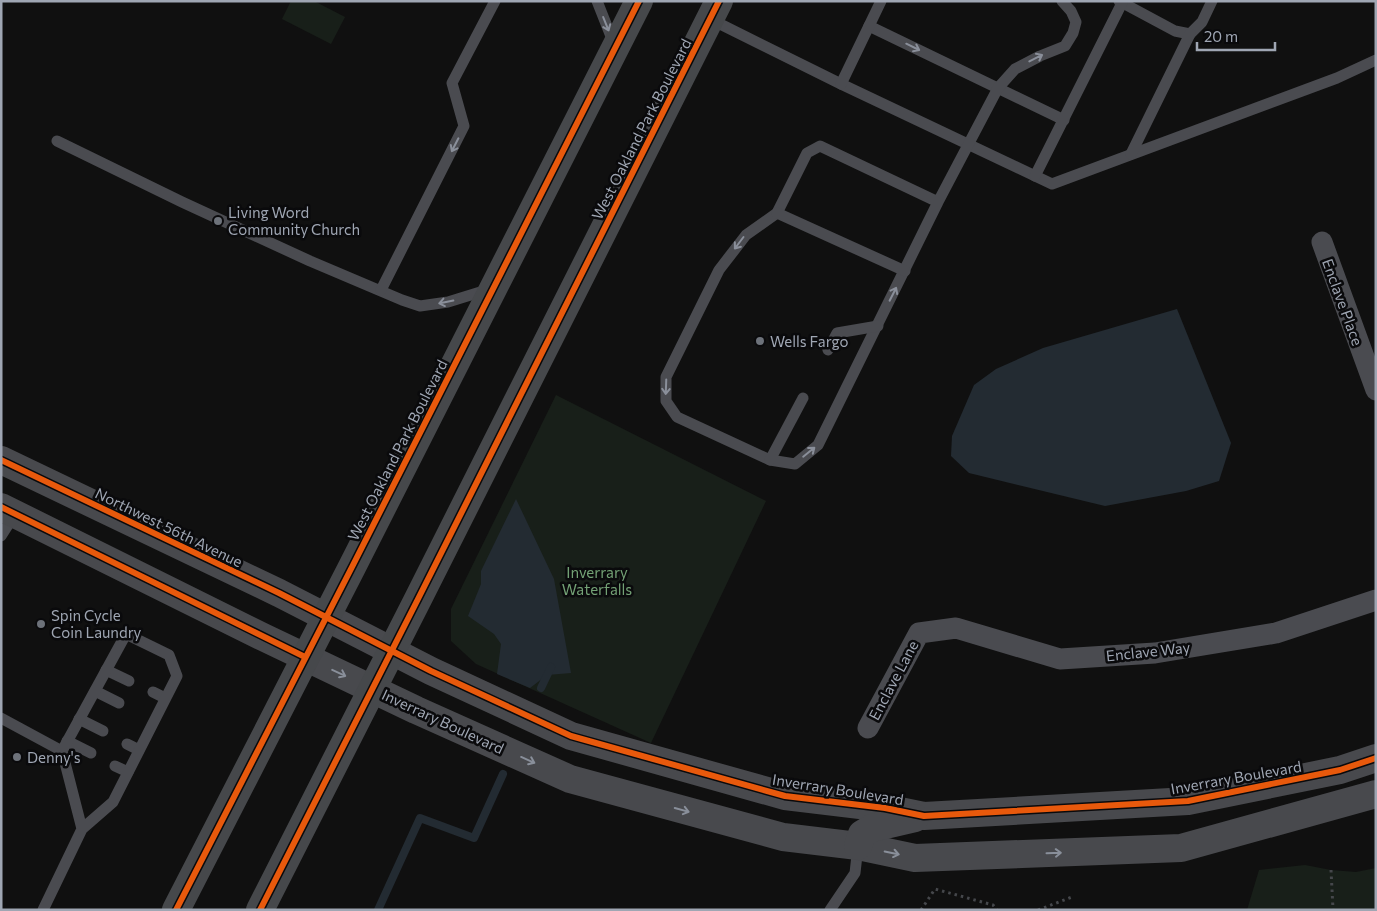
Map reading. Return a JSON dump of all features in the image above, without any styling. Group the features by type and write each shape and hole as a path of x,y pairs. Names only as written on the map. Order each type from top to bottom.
{"main road":[{"name":"West Oakland Park Boulevard","path":"176,910 639,1"},
{"name":"West Oakland Park Boulevard","path":"260,910 715,10"}],"street":[{"name":"Enclave Place","path":"1322,242 1371,363 1376,390"},
{"name":"Northwest 56th Avenue","path":"1,460 326,617"},
{"path":"6,519 305,657"},
{"name":"Enclave Way","path":"919,632 956,628 1060,659 1155,653 1276,633 1376,600"},
{"name":"Inverrary Boulevard","path":"326,617 392,651 571,736 785,796 885,808 924,816 1188,801 1340,770 1376,758"},
{"name":"Enclave Lane","path":"868,728 919,632"},
{"name":"Inverrary Boulevard","path":"305,657 570,779 783,837 858,846 915,858 1181,848 1376,794"},
{"path":"858,846 862,834 872,828 924,816"}],"lane":[{"path":"381,290 464,126 452,83 495,1"},
{"path":"597,1 616,47"},
{"path":"841,84 881,1"},
{"path":"938,202 820,146 806,153 777,212 746,235 719,270 666,377 666,401 677,417 770,460 795,464 818,445 938,202 998,88 1015,69 1065,46 1073,33 1076,22 1071,11 1062,1"},
{"path":"1131,154 1190,34 1202,22 1212,1"},
{"path":"1035,176 1120,2 1175,31 1190,34"},
{"path":"715,10 841,84 1052,184 1337,78 1376,60"},
{"path":"869,26 1064,120"},
{"path":"57,141 182,202 402,300 420,306 448,302 493,288"},
{"path":"777,212 905,270"},
{"path":"828,350 837,333 878,326"},
{"path":"770,460 803,398"},
{"path":"43,910 82,829 113,802 177,676 169,655 126,634 62,751 82,829"},
{"path":"106,670 130,681"},
{"path":"95,691 119,703"},
{"path":"153,692 165,698"},
{"path":"143,715 154,720"},
{"path":"1,718 62,751"},
{"path":"79,719 103,731"},
{"path":"67,741 91,753"},
{"path":"127,744 139,750"},
{"path":"115,766 128,772"},
{"path":"830,910 855,873 858,846"}],"path":[{"path":"1331,870 1333,909"},
{"path":"921,910 934,889 993,905 997,910"},
{"path":"1038,910 1072,897"}],"green space":[{"path":"291,1 314,1 345,17 331,44 282,19"},
{"name":"Inverrary Waterfalls","path":"556,395 766,501 651,743 476,664 451,641 451,609"},
{"path":"1305,865 1356,872 1376,868 1376,910 1247,910 1259,870"}],"shaded area":[{"path":"1177,309 1231,443 1219,481 1186,491 1105,506 969,473 951,456 952,436 974,385 996,369 1043,348"},
{"path":"516,499 554,579 571,673 547,675 530,688 497,674 501,644 494,634 468,616 481,584 481,571"}],"waterway":[{"path":"541,688 551,667"},
{"path":"378,910 420,818 474,838 503,774"}],"cycle path":[{"path":"176,910 639,1"},
{"path":"260,910 719,1"},
{"path":"1,460 279,593 431,671 571,736 785,796 885,808 924,816 1188,801 1340,770 1376,758"},
{"path":"1,507 305,657"}],"place":[{"name":"Living Word Community Church","path":"218,221"},
{"name":"Wells Fargo","path":"760,341"},
{"name":"Spin Cycle Coin Laundry","path":"41,624"},
{"name":"Denny's","path":"17,757"}]}
